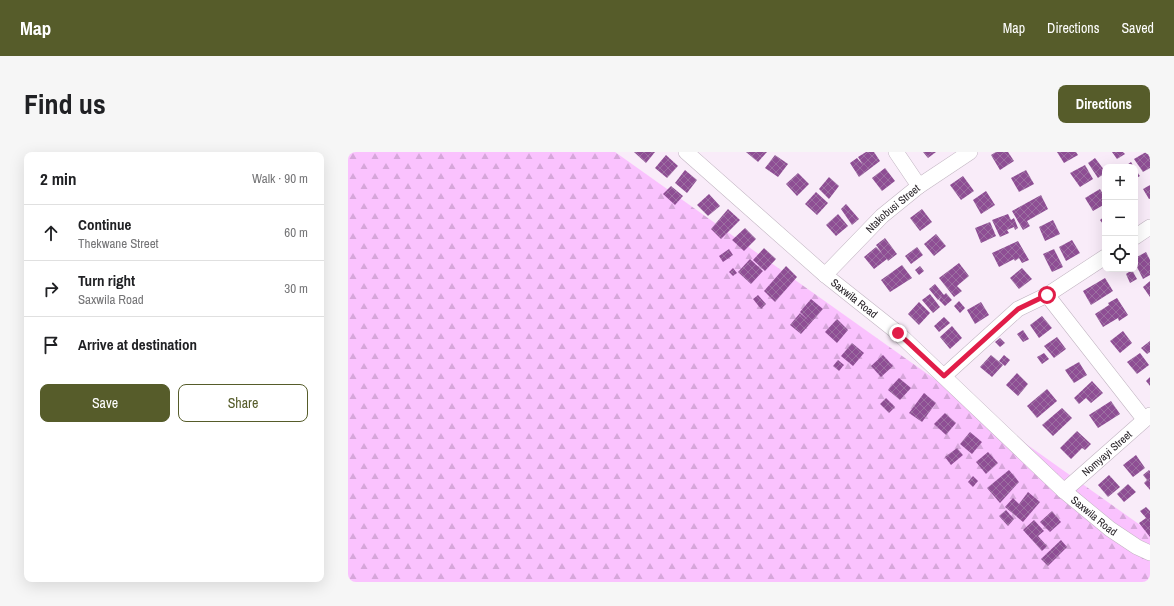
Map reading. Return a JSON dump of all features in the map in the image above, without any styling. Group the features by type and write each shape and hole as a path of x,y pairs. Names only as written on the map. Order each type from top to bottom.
{"street":[{"name":"Saxwila Road","path":"686,152 825,275 898,333 1064,491 1110,529 1137,547 1150,553"},
{"path":"896,152 920,186"},
{"name":"Ntakobusi Street","path":"825,275 882,216 920,186 970,152"},
{"path":"1136,236 1150,227"},
{"path":"944,376 1018,309 1047,295 1102,259"},
{"path":"1047,295 1147,417"},
{"name":"Nomyayi Street","path":"1064,491 1147,417"}],"green space":[{"path":"348,152 615,152 1150,532 1150,582 348,582"}],"building":[{"path":"634,152 655,152 646,163"},
{"path":"746,152 767,152 758,162"},
{"path":"866,152 874,152 880,161 859,177 850,163 857,158 863,165 858,157"},
{"path":"923,152 936,152 928,158"},
{"path":"996,152 1008,152 1014,161 1000,170 991,155"},
{"path":"1057,152 1076,152 1078,155 1064,163"},
{"path":"1112,152 1123,152 1125,154 1117,159"},
{"path":"1146,152 1150,153 1150,168 1143,172 1134,159"},
{"path":"666,155 678,166 667,178 655,168"},
{"path":"775,155 788,164 778,177 765,168"},
{"path":"1095,158 1102,167 1102,175 1098,178 1088,163"},
{"path":"1085,165 1093,179 1080,187 1070,173"},
{"path":"885,168 895,181 882,191 872,178"},
{"path":"685,170 697,180 687,193 675,183"},
{"path":"1026,170 1034,184 1019,192 1011,178"},
{"path":"798,173 809,184 797,196 786,184"},
{"path":"963,176 974,191 961,200 950,185"},
{"path":"829,177 839,186 829,199 819,189"},
{"path":"1150,185 1150,199 1149,199 1143,189"},
{"path":"671,186 683,196 675,205 663,194"},
{"path":"1100,189 1102,193 1102,206 1093,211 1085,198"},
{"path":"986,191 995,205 981,214 973,200"},
{"path":"816,192 828,203 817,215 805,204"},
{"path":"709,194 720,206 708,216 697,205"},
{"path":"1041,195 1048,209 1027,221 1030,226 1023,230 1012,211"},
{"path":"846,204 859,219 852,225 841,209"},
{"path":"728,209 740,220 721,239 711,229"},
{"path":"922,209 932,222 920,231 910,218"},
{"path":"838,214 848,226 836,236 826,225"},
{"path":"1008,214 1011,220 1014,218 1018,228 1015,230 1014,227 1007,230 1009,233 1000,237 992,220"},
{"path":"1053,220 1060,234 1045,241 1039,227"},
{"path":"990,222 996,236 981,243 975,228"},
{"path":"745,228 756,239 744,251 732,240"},
{"path":"936,234 946,246 934,256 924,244"},
{"path":"885,238 897,254 888,261 887,259 874,269 864,257 876,247 882,253 876,245"},
{"path":"1072,240 1080,253 1066,261 1059,247"},
{"path":"1018,241 1029,260 1022,263 1019,258 1015,261 1014,259 999,267 992,253"},
{"path":"917,247 923,255 911,264 905,256"},
{"path":"764,248 776,259 765,271 753,260"},
{"path":"729,249 733,255 723,262 719,256"},
{"path":"1054,249 1063,267 1052,272 1043,254"},
{"path":"1146,252 1150,260 1150,275 1143,279 1138,269 1138,256"},
{"path":"750,259 763,271 751,284 738,272"},
{"path":"959,263 969,276 957,286 962,291 954,297 939,278"},
{"path":"902,265 912,278 890,292 881,280"},
{"path":"786,266 797,277 775,302 764,291"},
{"path":"920,266 924,271 919,275 915,270"},
{"path":"733,268 737,273 733,276 729,272"},
{"path":"1022,268 1032,279 1019,289 1010,278"},
{"path":"1133,272 1137,279 1130,283 1126,274"},
{"path":"1105,278 1113,291 1091,305 1083,291"},
{"path":"1150,281 1150,297 1143,287"},
{"path":"935,284 944,295 946,293 952,300 945,306 939,300 942,296 938,300 929,289"},
{"path":"930,294 940,307 933,313 922,300"},
{"path":"758,295 766,304 761,309 753,299"},
{"path":"1117,298 1128,315 1119,321 1118,318 1103,327 1095,314 1109,305 1108,303"},
{"path":"811,299 823,309 801,334 790,325 800,313 809,321 800,312"},
{"path":"959,301 965,308 960,313 954,306"},
{"path":"919,302 930,313 919,325 908,314"},
{"path":"981,302 989,315 975,324 967,310"},
{"path":"1042,316 1052,328 1039,338 1030,325"},
{"path":"944,317 950,323 939,332 934,326"},
{"path":"837,319 848,330 837,343 825,332"},
{"path":"952,326 962,338 950,349 940,337"},
{"path":"1023,330 1029,339 1023,342 1017,334"},
{"path":"1123,331 1132,343 1120,353 1110,341"},
{"path":"1057,337 1066,349 1054,358 1044,346"},
{"path":"1000,338 1005,343 1000,347 995,342"},
{"path":"1150,341 1150,352 1147,354 1141,348"},
{"path":"852,343 864,353 853,366 841,356"},
{"path":"1044,353 1049,359 1042,364 1037,357"},
{"path":"1140,353 1149,365 1137,374 1127,362"},
{"path":"883,355 893,366 881,377 871,366"},
{"path":"991,355 1003,365 992,377 980,367"},
{"path":"1004,355 1010,360 1005,366 999,361"},
{"path":"838,360 844,365 839,371 833,366"},
{"path":"1079,362 1087,375 1074,383 1065,370"},
{"path":"1017,373 1028,384 1018,396 1006,385"},
{"path":"1150,377 1150,386 1146,381"},
{"path":"899,378 911,388 900,400 888,390"},
{"path":"1092,381 1103,393 1091,403 1086,398 1079,404 1074,398"},
{"path":"1047,389 1057,401 1037,418 1027,406"},
{"path":"924,393 936,403 922,422 909,413"},
{"path":"886,398 895,407 889,413 880,404"},
{"path":"1111,401 1120,414 1098,428 1089,415"},
{"path":"1062,408 1072,418 1053,436 1042,425"},
{"path":"945,413 956,423 946,435 934,424"},
{"path":"1077,431 1091,444 1085,450 1082,448 1071,459 1060,448"},
{"path":"970,432 982,442 972,454 960,444"},
{"path":"957,448 963,455 951,465 945,457"},
{"path":"988,452 998,463 986,474 976,462"},
{"path":"1136,455 1145,468 1133,477 1123,465"},
{"path":"1009,470 1019,482 1000,503 987,488"},
{"path":"1149,470 1150,490 1144,483 1147,480 1143,475"},
{"path":"1109,475 1120,487 1108,497 1098,485"},
{"path":"973,476 978,481 973,487 968,482"},
{"path":"1128,484 1136,492 1124,502 1117,494"},
{"path":"1028,492 1040,502 1023,522 1005,507 1013,498 1019,504"},
{"path":"1146,507 1150,511 1150,537 1139,523 1146,518 1140,511"},
{"path":"1006,510 1014,519 1008,526 999,516"},
{"path":"1052,511 1061,522 1050,532 1040,522"},
{"path":"1034,520 1044,531 1038,536 1047,546 1042,551 1023,530"},
{"path":"1061,540 1067,547 1048,566 1041,559"}],"route":[{"path":"898,333 944,376 1018,309 1047,295"}]}
